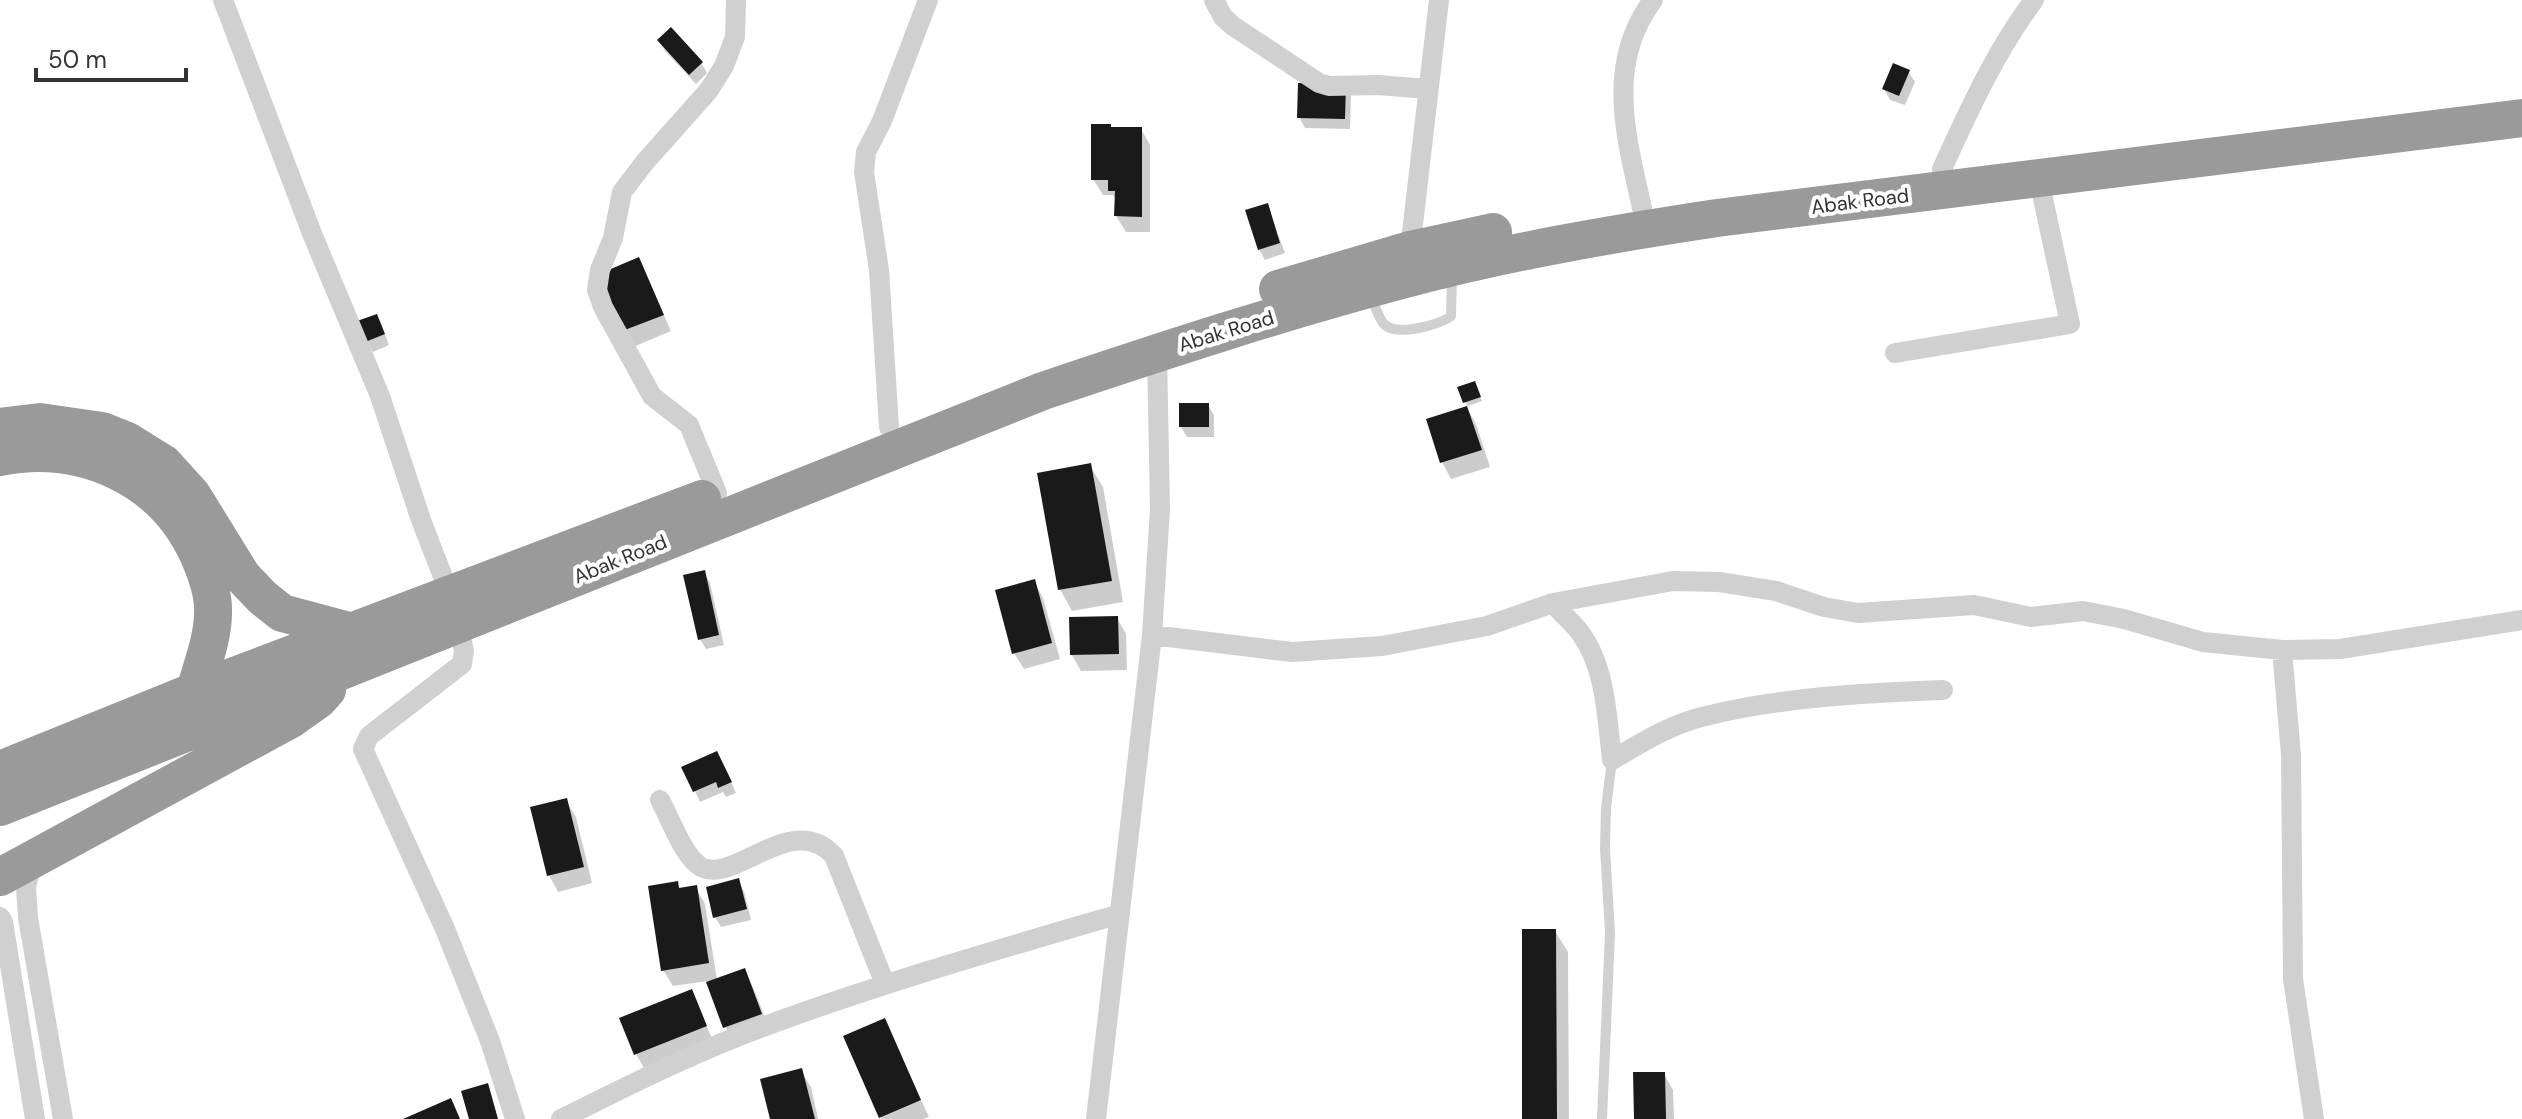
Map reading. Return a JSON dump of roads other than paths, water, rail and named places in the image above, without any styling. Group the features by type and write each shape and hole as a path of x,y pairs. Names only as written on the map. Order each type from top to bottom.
{"highway":[{"name":"Abak Road","path":"0,770 195,691 353,632 454,610 1043,391 1197,338 1368,289 1624,232 2522,93"},
{"name":"Abak Road","path":"0,807 344,670 454,610 717,493 1091,349 1340,269 1516,227 1942,169 2037,170 2522,118"},
{"path":"0,427 40,422 102,431 127,441 164,464 192,495 242,576 262,597 282,613 353,632"},
{"path":"0,457 50,452 104,464 129,475 158,497 183,526 204,566 213,613 195,691"},
{"path":"16,868 291,719 319,699 344,670"}],"street":[{"path":"223,0 313,236 380,396 454,610 464,651 462,664 369,736 363,749 445,929 490,1041 515,1119"},
{"path":"717,493 689,425 652,396 603,307 597,290 600,270 613,238 622,192 709,90 724,66 735,37 736,0"},
{"path":"889,427 879,270 864,172 866,152 882,121 928,0"},
{"path":"1214,0 1223,17 1233,26 1319,83 1329,86 1378,85 1428,89"},
{"path":"1410,250 1439,0"},
{"path":"1642,208 1626,137 1623,85 1625,52 1643,12 1653,0"},
{"path":"1942,169 1970,106 2010,33 2034,0"},
{"path":"1895,353 2070,324 2037,170"},
{"path":"1096,1119 1152,635 1160,509 1157,353"},
{"path":"1152,635 1292,652 1382,646 1487,626 1553,603 1673,581 1719,582 1776,591 1824,607 1858,613 1974,605 2031,617 2083,611 2124,619 2203,642 2282,650 2340,649 2522,620"},
{"path":"1553,603 1581,633 1597,665 1612,760 1647,740 1703,716 1877,692 1943,690"},
{"path":"2282,650 2291,755 2293,979 2314,1119"},
{"path":"660,800 688,852 699,866 711,870 727,867 796,839 816,841 826,847 834,856 885,984"},
{"path":"16,868 26,888 28,918 63,1119"},
{"path":"561,1119 655,1073 758,1029 885,984 1120,914"},
{"path":"0,917 35,1119"}],"lane":[{"path":"1368,289 1384,324 1398,329 1427,327 1451,316 1452,268"},
{"path":"1602,1119 1610,933 1606,835 1612,760"}]}
